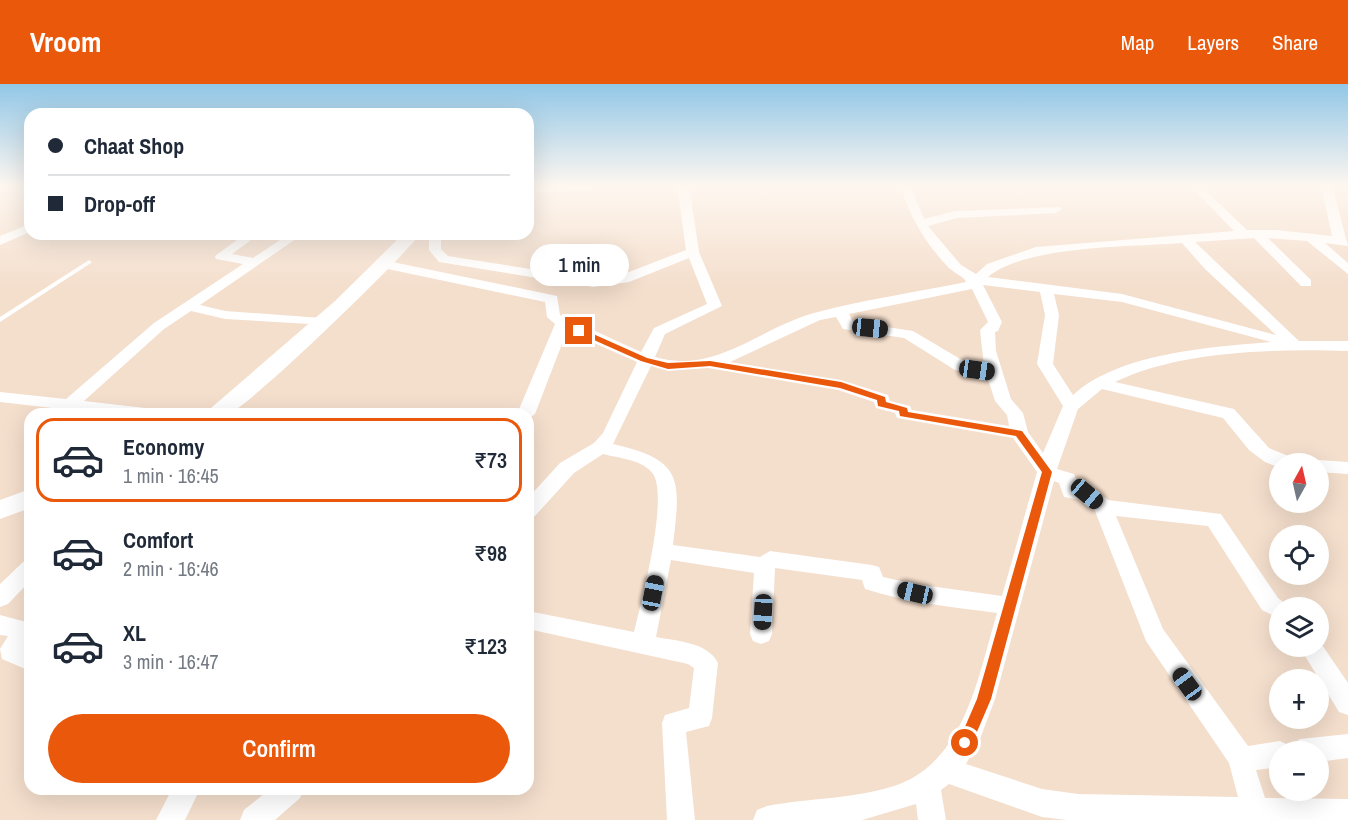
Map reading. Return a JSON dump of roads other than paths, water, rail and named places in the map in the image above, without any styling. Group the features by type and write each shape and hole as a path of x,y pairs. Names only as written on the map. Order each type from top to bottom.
{"street":[{"path":"534,504 567,468 600,447 610,436 659,332 715,306 693,252 688,219"},
{"path":"919,219 950,263 976,281 1046,287 1163,307 1294,344 1343,350"},
{"path":"920,223 943,219"},
{"path":"1234,219 1306,283"},
{"path":"710,364 802,322 840,311 967,286 992,267 1036,251 1250,233 1311,237 1344,242 1337,219"},
{"path":"0,242 24,231"},
{"path":"1311,237 1348,270"},
{"path":"1185,238 1211,269 1262,311 1294,344"},
{"path":"244,240 221,256 254,262"},
{"path":"72,403 159,326 288,240"},
{"path":"223,408 249,388 322,322 406,240"},
{"path":"435,240 435,250 444,259 593,283 612,283 693,252"},
{"path":"383,264 552,299"},
{"path":"561,279 552,299 551,308 554,317 644,360 682,367 710,364 841,385 882,399 882,404 904,410 903,414 1019,433"},
{"path":"976,281 995,322 993,328 987,330 988,351 993,372 1003,401 1015,413 1019,433 1047,472 1067,479 1071,492 1087,494 1102,507 1154,634 1242,759 1251,814"},
{"path":"1046,287 1052,315 1045,364 1071,406"},
{"path":"190,307 225,315 322,322"},
{"path":"840,311 848,326 908,334 960,364 961,368 993,372"},
{"path":"528,408 563,323"},
{"path":"771,820 899,799 937,777 965,743 984,699 1047,472 1071,406 1080,396 1100,383 1148,364 1294,344"},
{"path":"1100,383 1205,410 1228,413 1258,451 1269,456"},
{"path":"0,397 109,408"},
{"path":"600,447 645,460 659,468 665,476 668,501 643,644"},
{"path":"1329,467 1348,468"},
{"path":"0,510 24,500"},
{"path":"1102,507 1214,519 1269,602"},
{"path":"661,550 765,566"},
{"path":"761,634 765,566 770,559 872,573 873,583 915,593 1010,606"},
{"path":"0,598 24,574"},
{"path":"534,621 693,655 702,658 706,663 700,718 679,720 674,723 681,820"},
{"path":"0,625 24,631 10,652 24,658"},
{"path":"1317,657 1348,704"},
{"path":"1329,748 1348,746"},
{"path":"1242,759 1269,755"},
{"path":"937,777 993,788 1054,804 1121,810 1198,808 1251,814 1348,813"},
{"path":"932,820 937,777"},
{"path":"170,820 184,795"},
{"path":"254,820 284,795"}],"lane":[{"path":"0,320 89,261"}]}
